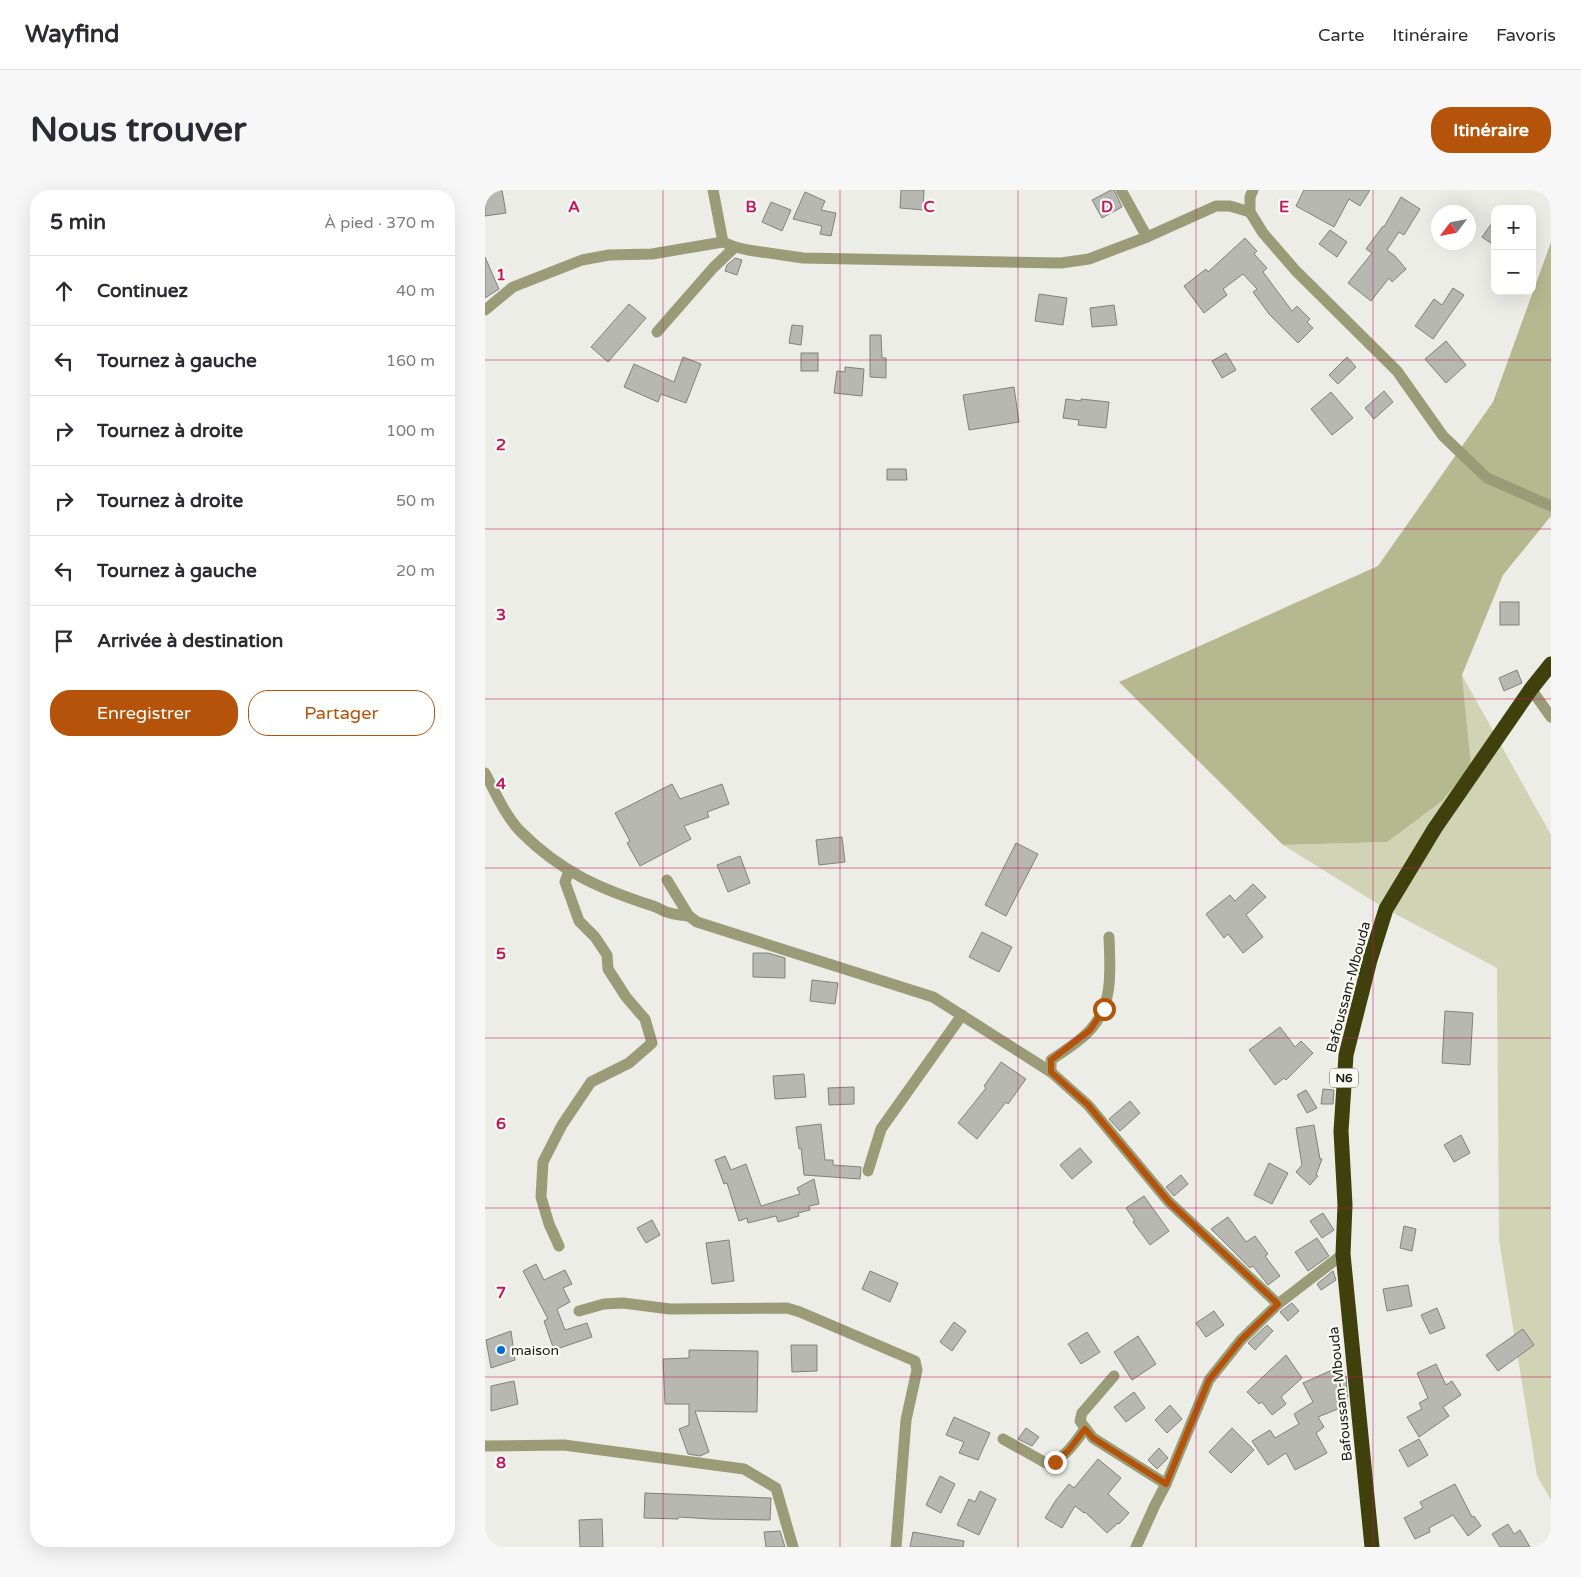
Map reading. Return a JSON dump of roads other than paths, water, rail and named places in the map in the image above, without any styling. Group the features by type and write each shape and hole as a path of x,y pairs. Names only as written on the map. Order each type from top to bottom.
{"highway":[{"name":"Bafoussam-Mbouda","path":"1372,1547 1343,1254 1345,1205 1341,1132 1346,1055 1370,960 1386,909 1435,828 1531,689 1551,664"}],"street":[{"path":"713,190 723,242"},
{"path":"1121,190 1147,237"},
{"path":"1253,190 1250,197 1250,212 1263,233 1296,271 1397,371 1443,436 1487,478 1551,506"},
{"path":"485,310 513,287 582,260 609,255 652,254 723,242 735,247 803,258 1061,263 1089,259 1147,237 1216,206 1230,206 1250,212"},
{"path":"657,332 713,268 735,247"},
{"path":"1531,689 1551,717"},
{"path":"485,773 500,802 520,831 569,872 591,884 630,899 657,907 669,913 689,916"},
{"path":"559,1246 549,1224 541,1196 543,1162 562,1125 591,1082 629,1063 652,1043 645,1018 626,998 608,969 607,955 595,937 579,922 565,882 569,872"},
{"path":"667,880 689,916 697,922 933,998 1051,1072 1088,1105 1169,1202 1278,1304"},
{"path":"1051,1072 1051,1060 1090,1030 1104,1009 1110,985 1109,937"},
{"path":"868,1171 881,1129 961,1015"},
{"path":"1136,1547 1166,1484 1209,1380 1241,1340 1278,1304 1343,1254"},
{"path":"579,1311 604,1304 623,1303 670,1309 787,1308 915,1361 917,1370 906,1420 896,1547"},
{"path":"1114,1376 1082,1413 1080,1421 1093,1438 1166,1484"},
{"path":"1003,1439 1047,1463 1055,1462 1068,1451 1085,1429"},
{"path":"485,1446 564,1446 743,1469 775,1488 793,1547"}],"place":[{"name":"maison","path":"501,1350"}]}
